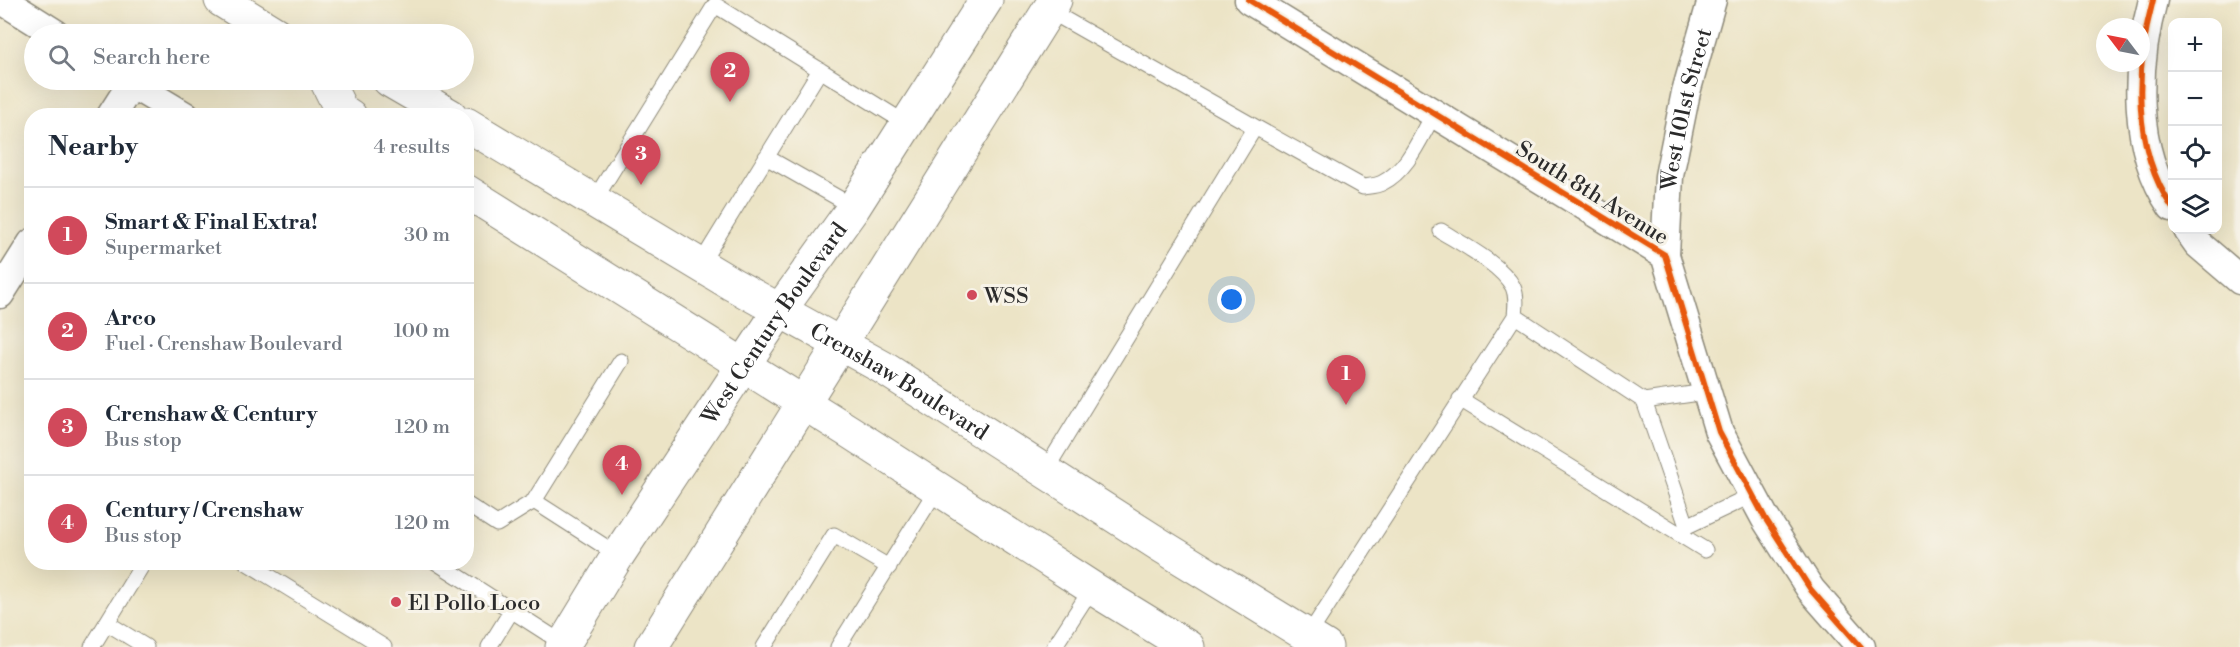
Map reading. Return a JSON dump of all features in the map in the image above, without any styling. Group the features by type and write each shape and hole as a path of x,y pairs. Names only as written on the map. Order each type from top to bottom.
{"main road":[{"path":"221,0 260,24"},
{"name":"West Century Boulevard","path":"563,645 618,555 780,310 854,207 986,0"},
{"path":"651,647 1052,5"},
{"path":"331,90 340,108"},
{"path":"406,90 437,108"},
{"name":"Crenshaw Boulevard","path":"474,129 700,265 887,370 1317,641"},
{"path":"474,196 1188,647"}],"street":[{"path":"2,0 40,24"},
{"name":"South 8th Avenue","path":"1249,0 1665,255 1719,432 1765,519 1811,590 1861,647"},
{"name":"West 101st Street","path":"1665,255 1670,176 1686,92 1712,0"},
{"path":"2153,0 2144,40 2141,101 2145,141 2153,174 2168,200"},
{"path":"115,108 124,90"},
{"path":"143,90 172,108"},
{"path":"2193,237 2240,280"},
{"path":"0,294 24,256"}],"lane":[{"path":"593,202 716,5 907,124"},
{"path":"1052,5 1255,127 1363,187 1380,184 1397,172 1408,159 1434,114"},
{"path":"700,265 820,70"},
{"path":"1046,471 1255,127"},
{"path":"766,157 854,207"},
{"path":"1317,641 1460,399 1515,316 1516,300 1513,288 1505,276 1441,231"},
{"path":"1515,316 1644,401 1687,526 1752,495"},
{"path":"474,509 497,524 534,501 621,361"},
{"path":"1644,401 1706,392"},
{"path":"1460,399 1705,550"},
{"path":"838,647 937,489"},
{"path":"534,501 618,555"},
{"path":"771,645 834,535 889,567"},
{"path":"92,647 139,570"},
{"path":"259,570 384,647"},
{"path":"449,570 563,645"},
{"path":"1054,647 1092,588"},
{"path":"489,647 512,610"},
{"path":"107,623 146,647"}],"cycle path":[{"path":"1249,0 1665,255 1719,432 1765,518 1811,590 1861,647"},
{"path":"2153,0 2143,52 2141,106 2150,159 2159,184 2168,200"}],"place":[{"name":"Arco","path":"730,102"},
{"name":"Crenshaw & Century","path":"641,185"},
{"name":"WSS","path":"972,295"},
{"name":"Smart & Final Extra!","path":"1346,405"},
{"name":"Century / Crenshaw","path":"622,495"},
{"name":"El Pollo Loco","path":"396,602"}]}
